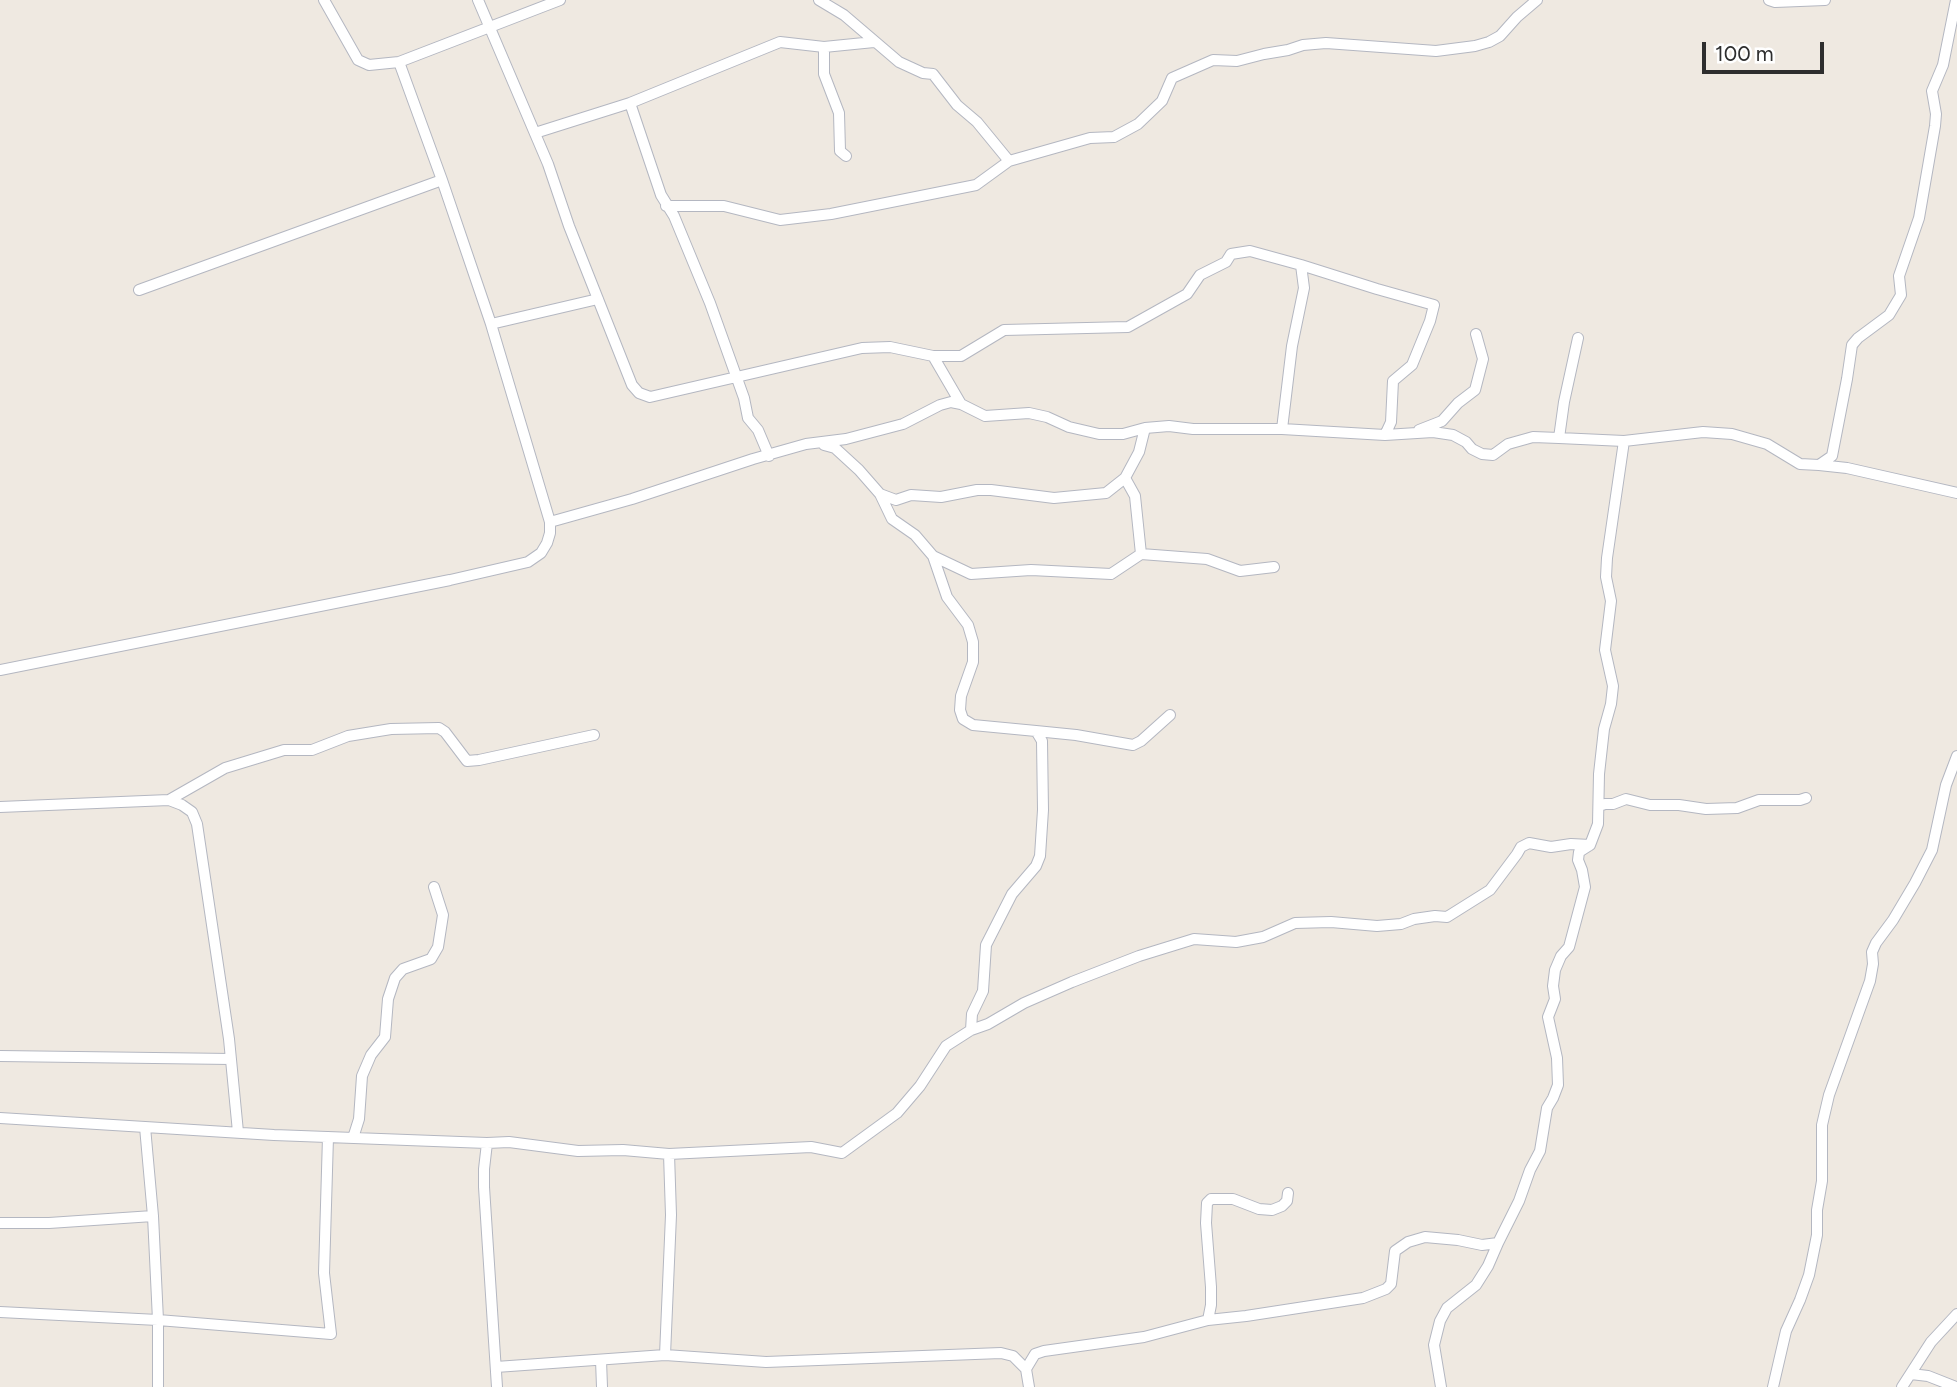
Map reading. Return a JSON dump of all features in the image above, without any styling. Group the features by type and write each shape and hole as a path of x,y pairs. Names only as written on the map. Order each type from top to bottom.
{"street":[{"path":"324,0 358,60 369,65 399,62 560,0"},
{"path":"478,0 535,133 632,385 639,393 650,397 862,348 890,347 933,356 961,356 1004,330 1128,327 1187,294 1200,275 1226,262 1231,254 1250,251 1434,305 1412,365 1394,382 1391,422 1385,435"},
{"path":"819,0 844,15 899,62 923,74 933,74 957,105 977,122 1009,161"},
{"path":"666,206 724,206 780,220 831,214 976,185 1009,161 1090,138 1114,136 1139,124 1162,101 1172,78 1213,60 1237,61 1303,45 1326,43 1436,51 1465,48 1489,42 1500,36 1537,0"},
{"path":"1769,0 1825,0"},
{"path":"1819,466 1832,456 1852,345 1889,315 1901,295 1899,276 1919,218 1935,126 1932,91 1943,65 1956,0"},
{"path":"535,133 631,103 779,42 824,47 874,42"},
{"path":"824,47 824,74 839,113 840,151 846,156"},
{"path":"0,670 460,578 528,562 541,553 550,533 550,522 491,324 399,62"},
{"path":"631,103 666,206 674,216 710,303 748,418 758,430 769,456"},
{"path":"139,290 442,180"},
{"path":"1282,429 1292,346 1304,288 1301,265"},
{"path":"491,324 598,299"},
{"path":"1415,432 1442,421 1458,403 1475,390 1483,359 1476,334"},
{"path":"1559,438 1578,338"},
{"path":"933,356 961,404"},
{"path":"550,522 806,444 846,439 903,424 951,402 985,416 1029,414 1099,434 1169,426 1385,435 1415,432 1453,435 1482,454 1493,455 1508,443 1533,438 1624,441 1703,432 1732,434 1767,444 1800,464 1847,468 1957,493"},
{"path":"880,494 896,500 911,495 941,497 991,490 1054,498 1106,493 1125,478 1139,453 1145,428"},
{"path":"1441,1387 1434,1345 1440,1321 1447,1308 1476,1285 1488,1266 1540,1152 1547,1108 1559,1085 1557,1058 1548,1017 1555,999 1555,970 1560,956 1569,947 1585,887 1578,860 1579,852 1590,845 1598,824 1599,774 1604,729 1613,686 1605,650 1611,601 1606,577 1606,558 1624,441"},
{"path":"818,444 835,448 859,470 880,494 892,519 915,535 933,556 947,597 968,625 973,642 973,662 961,696 960,710 963,719 972,725 1076,735 1133,745 1170,715"},
{"path":"1125,478 1135,496 1141,554"},
{"path":"933,556 971,574 1031,570 1111,574 1141,554 1207,559 1240,571 1275,567"},
{"path":"169,800 225,768 284,750 312,750 348,736 391,729 439,728 467,761 594,735"},
{"path":"971,1030 972,1014 983,991 986,945 1012,894 1036,866 1040,856 1043,762 1041,741 1036,731"},
{"path":"1773,1387 1786,1331 1809,1275 1817,1235 1817,1210 1822,1181 1822,1125 1829,1095 1870,981 1872,952 1932,850 1946,785 1957,756"},
{"path":"1599,806 1626,799 1650,805 1737,808 1759,800 1806,798"},
{"path":"0,807 169,800 192,812 197,824 231,1059 238,1132"},
{"path":"0,1118 328,1137 509,1142 578,1151 623,1150 668,1154 811,1147 842,1153 897,1113 920,1086 946,1045 1024,1003 1072,982 1139,956 1194,939 1236,942 1263,937 1295,923 1331,922 1377,926 1401,924 1413,919 1447,917 1489,890 1521,847 1530,843 1550,847 1590,845"},
{"path":"353,1138 359,1119 362,1076 371,1055 386,1037 388,999 395,978 403,969 431,959 438,947 443,915 434,887"},
{"path":"0,1056 231,1059"},
{"path":"145,1126 158,1320 158,1387"},
{"path":"0,1312 158,1320 331,1334 324,1273 328,1137"},
{"path":"487,1143 484,1187 497,1387"},
{"path":"665,1355 671,1215 668,1154"},
{"path":"1208,1320 1211,1287 1207,1203 1211,1199 1233,1199 1259,1209 1272,1210 1287,1201 1288,1193"},
{"path":"0,1223 49,1223 152,1216"},
{"path":"1026,1369 1035,1354 1044,1351 1144,1337 1208,1320 1363,1298 1386,1289 1391,1284 1395,1251 1408,1242 1425,1237 1482,1245 1498,1243"},
{"path":"1902,1387 1931,1342 1957,1314"},
{"path":"496,1367 665,1355 766,1362 1001,1353 1013,1356 1026,1369 1029,1387"},
{"path":"600,1360 602,1387"},
{"path":"1911,1374 1928,1376 1956,1387"}]}
